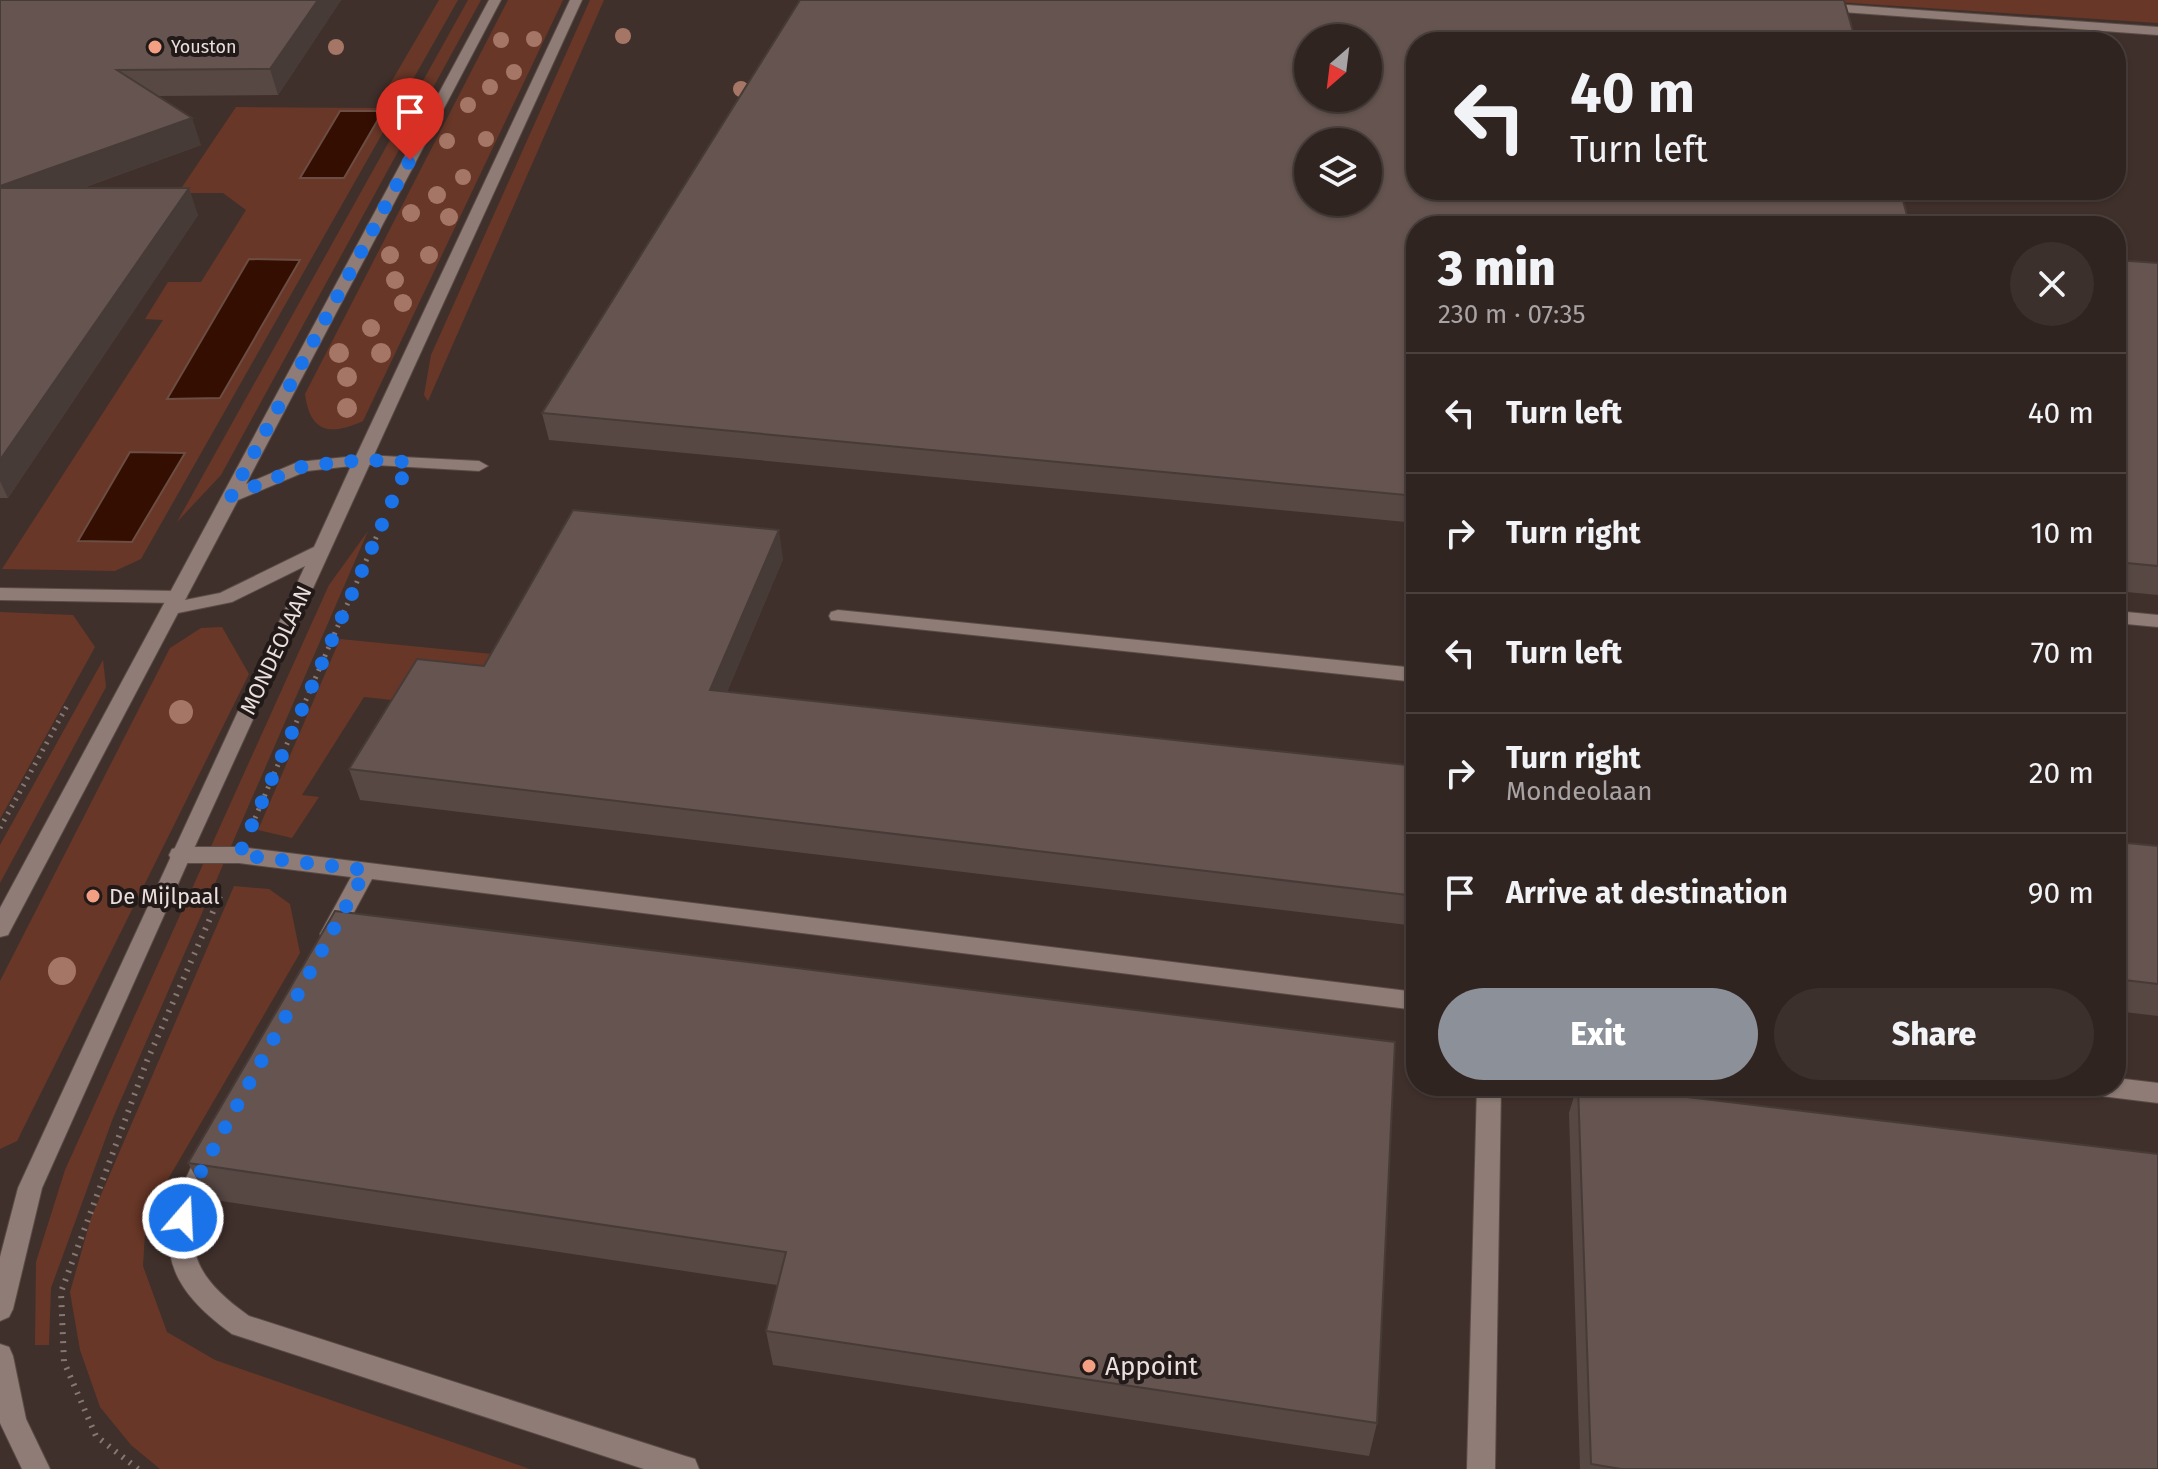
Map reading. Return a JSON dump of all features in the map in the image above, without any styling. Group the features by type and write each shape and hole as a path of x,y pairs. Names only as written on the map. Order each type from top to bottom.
{"street":[{"path":"0,929 495,0"},
{"name":"MONDEOLAAN","path":"0,1309 30,1188 180,855 576,0"},
{"path":"1803,6 2158,31"},
{"path":"231,496 304,466 364,460 479,466"},
{"path":"0,594 175,603 225,598 324,549"},
{"path":"838,616 1406,674"},
{"path":"2126,618 2158,621"},
{"path":"180,855 239,855 1406,1000"},
{"path":"321,952 366,870"},
{"path":"2126,1089 2158,1093"},
{"path":"1481,1469 1489,1096"},
{"path":"224,1129 187,1197 180,1238 187,1271 193,1280 207,1298 241,1325 685,1469"},
{"path":"0,1356 13,1421 36,1469"}],"path":[{"path":"138,1469 96,1436 64,1362 61,1292 147,1061 409,462"}],"shaded area":[{"path":"439,0 458,0 141,559 115,571 2,569 163,320 145,319 168,282 201,282 246,210 223,193 178,193 236,107 376,108"},
{"path":"468,0 481,0 221,475 177,522"},
{"path":"508,0 563,0 363,421 341,429 324,428 312,417 305,394"},
{"path":"590,0 604,0 428,401 424,395 431,355"},
{"path":"1806,0 2158,0 2158,23"},
{"path":"340,111 383,111 344,178 300,178"},
{"path":"249,259 300,260 220,398 167,399"},
{"path":"130,452 185,453 132,542 78,541"},
{"path":"368,531 113,1118 51,1288 49,1345 35,1345 36,1262 65,1170 329,585"},
{"path":"0,612 73,615 95,647 0,819"},
{"path":"222,627 249,674 17,1141 0,1149 0,981 170,648 201,628"},
{"path":"340,639 574,662 411,702 364,697 302,795 319,797 292,838 258,830"},
{"path":"103,660 106,687 0,883 0,845"},
{"path":"234,886 269,889 290,904 300,953 146,1217 143,1266 167,1332 215,1360 530,1469 160,1469 131,1445 100,1407 80,1350 70,1292 91,1218"}],"building":[{"name":"Youston","path":"0,0 318,0 270,69 117,70 192,118 0,186"},
{"path":"800,0 1844,0 1853,32 1406,32 1406,200 1903,200 1907,216 1406,216 1406,495 542,413"},
{"path":"0,188 189,188 0,460"},
{"path":"2126,261 2158,263 2158,566 2126,563"},
{"path":"573,510 779,530 710,690 1406,765 1406,895 349,769 417,659 484,666"},
{"path":"2126,843 2158,846 2158,984 2126,980"},
{"path":"335,911 1395,1042 1377,1423 766,1331 786,1252 188,1163"},
{"path":"1578,1096 1679,1096 2158,1154 2158,1469 1621,1469 1591,1464"}],"place":[{"name":"Youston","path":"155,47"},
{"name":"De Mijlpaal","path":"93,896"},
{"name":"Appoint","path":"1089,1366"}],"route":[{"path":"183,1218 187,1197 366,870 239,855 409,462 364,460 304,466 231,496 410,160"}]}
